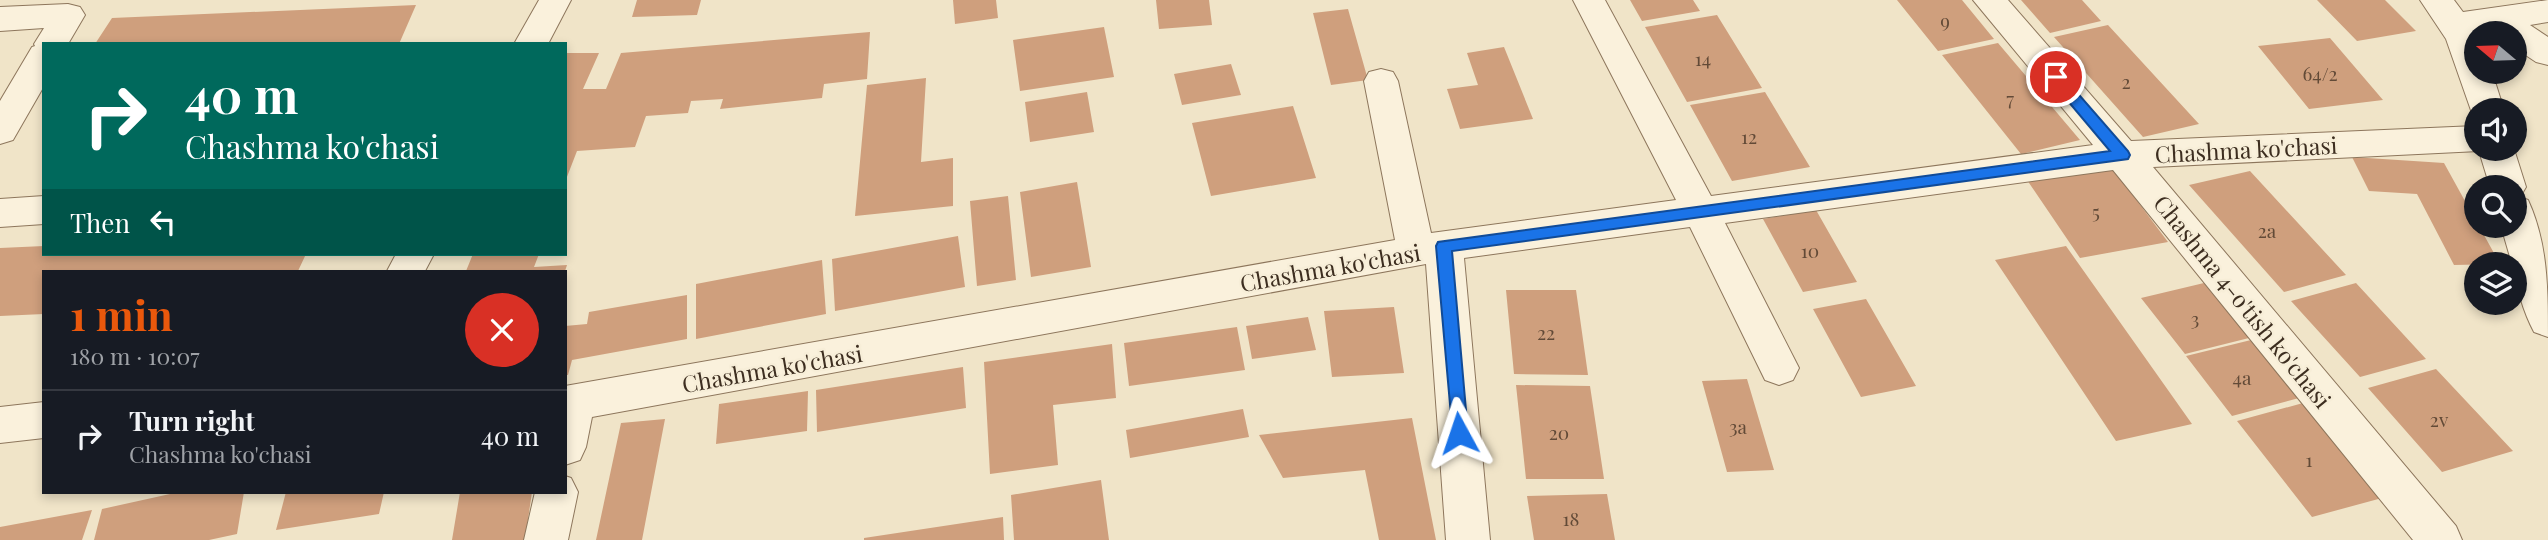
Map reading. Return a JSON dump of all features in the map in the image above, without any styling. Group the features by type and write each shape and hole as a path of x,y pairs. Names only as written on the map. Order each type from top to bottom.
{"street":[{"path":"532,42 555,0"},
{"path":"1589,0 1701,212 1779,368"},
{"name":"Chashma 4-o'tish ko'chasi","path":"1989,0 2122,155 2440,540"},
{"path":"2446,13 2495,19 2548,11"},
{"path":"2446,13 2471,52 2483,98"},
{"path":"0,19 68,15 52,42"},
{"path":"2495,19 2548,53"},
{"path":"0,69 42,56"},
{"path":"4,125 42,58"},
{"path":"1381,81 1430,249 1468,540"},
{"path":"4,125 42,116"},
{"name":"Chashma ko'chasi","path":"570,404 1430,249 2122,155 2464,140"},
{"path":"0,213 42,210"},
{"path":"2523,238 2547,317"},
{"path":"567,430 570,404"},
{"path":"0,425 42,420"},
{"path":"546,540 556,494"}],"building":[{"path":"637,0 701,0 697,15 632,17"},
{"path":"953,0 996,0 998,18 955,24"},
{"path":"1156,0 1209,0 1212,25 1159,29"},
{"path":"1630,0 1693,0 1700,11 1642,21"},
{"path":"1897,0 1962,0 1994,39 1938,51"},
{"path":"2021,0 2082,0 2101,21 2050,33"},
{"path":"2317,0 2385,0 2416,31 2357,41"},
{"path":"416,5 400,42 96,42 112,18"},
{"path":"1348,9 1368,80 1331,85 1313,13"},
{"path":"1717,15 1762,88 1687,102 1645,27"},
{"path":"2108,25 2199,124 2143,137 2054,37"},
{"path":"1104,27 1114,77 1020,91 1013,40"},
{"path":"870,32 867,79 824,84 822,98 720,109 723,99 691,101 688,113 646,116 635,147 577,151 567,177 567,53 599,53 583,89 606,89 621,53"},
{"path":"2330,38 2383,100 2309,109 2258,46"},
{"path":"1998,43 2080,140 2021,154 1942,55"},
{"path":"1504,47 1533,119 1460,129 1447,89 1478,85 1467,53"},
{"path":"1231,64 1241,95 1182,105 1174,74"},
{"path":"926,78 921,162 953,158 953,206 855,216 867,85"},
{"path":"1087,92 1094,132 1030,142 1025,102"},
{"path":"1765,92 1810,167 1732,181 1690,105"},
{"path":"1293,106 1316,178 1211,196 1192,123"},
{"path":"2352,157 2444,163 2464,199 2464,238 2486,238 2493,252 2464,252 2464,265 2454,265 2417,194 2369,191"},
{"path":"2111,166 2168,242 2080,258 2027,180"},
{"path":"2250,171 2346,275 2284,292 2189,185"},
{"path":"1077,182 1091,267 1031,277 1020,192"},
{"path":"1008,196 1016,280 977,286 970,201"},
{"path":"1816,210 1857,282 1803,292 1763,219"},
{"path":"958,236 965,287 835,311 832,259"},
{"path":"42,246 42,256 305,256 298,270 42,270 42,314 0,316 0,248"},
{"path":"2066,246 2192,424 2116,441 1995,260"},
{"path":"472,256 538,256 534,267 567,265 565,270 466,270"},
{"path":"822,260 826,314 696,339 696,284"},
{"path":"2204,283 2249,338 2185,354 2141,298"},
{"path":"2356,283 2426,359 2360,377 2291,301"},
{"path":"1506,290 1576,290 1588,375 1514,374"},
{"path":"687,295 687,339 572,360 567,375 567,326 587,324 589,312"},
{"path":"1866,299 1916,386 1861,397 1813,309"},
{"path":"1394,307 1404,373 1332,377 1324,311"},
{"path":"1308,317 1316,350 1252,359 1246,326"},
{"path":"1237,327 1245,370 1129,386 1124,343"},
{"path":"2251,340 2299,398 2232,416 2186,356"},
{"path":"1112,344 1116,398 1053,405 1058,465 990,474 984,362"},
{"path":"963,367 966,408 817,432 816,390"},
{"path":"2436,369 2513,451 2442,472 2368,388"},
{"path":"1747,379 1774,470 1727,472 1702,381"},
{"path":"1516,385 1590,386 1604,479 1526,479"},
{"path":"808,391 807,431 716,444 719,404"},
{"path":"2303,403 2382,498 2312,517 2237,421"},
{"path":"1243,409 1249,437 1130,458 1126,430"},
{"path":"1412,418 1436,540 1379,540 1365,470 1283,478 1259,435"},
{"path":"665,419 642,540 596,540 621,423"},
{"path":"1101,480 1109,540 1014,540 1011,495"},
{"path":"170,494 244,494 237,534 209,540 94,540 102,509"},
{"path":"285,494 384,494 379,514 276,530"},
{"path":"460,494 532,494 525,540 452,540"},
{"path":"1607,494 1615,540 1534,540 1527,496"},
{"path":"92,510 82,540 0,540 0,527"},
{"path":"1003,517 1004,540 864,540 864,538"}],"route":[{"path":"1459,433 1444,246 2122,155 2056,77"}]}
